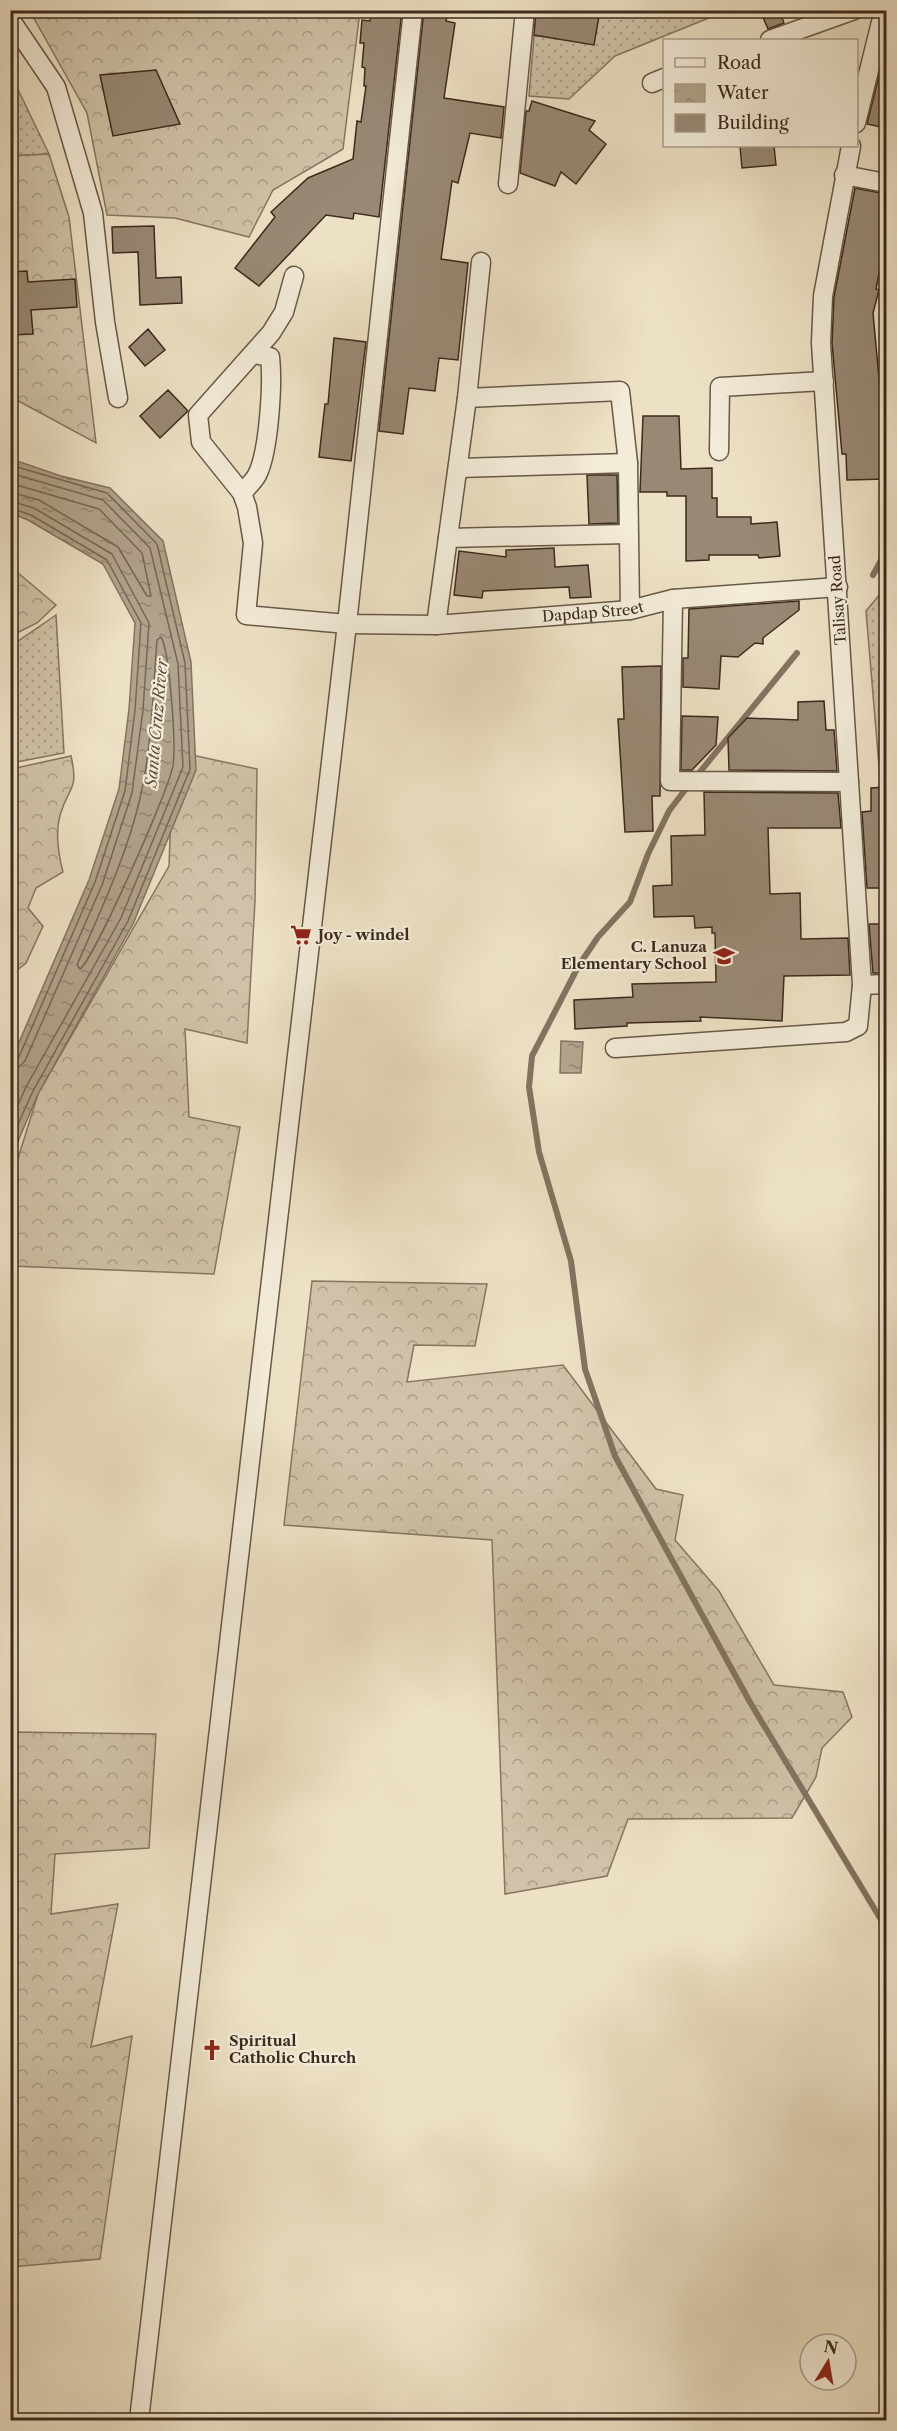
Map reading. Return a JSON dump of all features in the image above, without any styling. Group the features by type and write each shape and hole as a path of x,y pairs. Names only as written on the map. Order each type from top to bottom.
{"street":[{"path":"139,2421 347,624 413,10"},
{"path":"508,184 525,10"},
{"path":"773,39 854,10"},
{"path":"858,115 884,10"},
{"path":"10,19 56,87 93,213 105,322 118,398"},
{"name":"Talisay Road","path":"615,1048 846,1032 858,1026 862,985 821,343 823,296 851,147"},
{"path":"844,176 886,183"},
{"path":"436,625 467,398 481,262"},
{"path":"253,354 270,357 272,374 263,455 257,476 242,493 201,442 198,415 271,333 284,312 294,276"},
{"path":"719,451 720,387 824,381"},
{"path":"467,398 620,391 628,463 630,610"},
{"path":"458,468 628,463"},
{"name":"Dapdap Street","path":"242,493 253,543 246,615 347,624 436,625 630,610 673,599 838,587"},
{"path":"448,538 628,534"},
{"path":"673,599 670,781 849,782"},
{"path":"862,985 886,984"}],"green space":[{"path":"360,11 343,149 273,190 249,237 175,218 107,215 87,113 31,13"},
{"path":"598,11 726,11 615,56 569,99 529,96 534,36 595,35"},
{"path":"11,75 49,154 11,156"},
{"path":"49,154 69,217 96,443 11,397 10,156"},
{"path":"11,567 56,605 37,623 11,636"},
{"path":"886,587 886,778 880,778 866,611"},
{"path":"56,615 64,753 11,763 11,646"},
{"path":"173,751 257,769 255,901 247,1043 185,1029 189,1117 240,1127 214,1274 11,1266 11,1181 38,1094 169,866"},
{"path":"71,756 73,782 60,815 57,836 63,872 36,888 28,908 43,926 26,963 11,975 11,769"},
{"path":"312,1281 487,1284 475,1346 414,1345 407,1382 563,1365 656,1489 683,1495 675,1540 719,1591 774,1685 843,1692 852,1717 822,1748 816,1777 792,1818 628,1819 607,1876 505,1894 492,1540 284,1525"},
{"path":"11,1732 156,1734 149,1848 55,1854 51,1914 118,1904 91,2047 132,2036 100,2259 11,2267"}],"water":[{"name":"Santa Cruz River","path":"11,459 61,476 110,488 163,541 191,662 196,770 133,924 38,1094 11,1158 11,1061 89,880 119,789 129,709 135,623 103,564 28,520 11,513"},
{"path":"561,1041 583,1042 581,1073 560,1073"}],"building":[{"path":"371,10 402,10 379,217 354,213 353,219 326,215 259,286 235,268 275,217 271,212 308,178 353,159 357,121 361,122 366,86 364,86 365,68 362,67 364,43 360,43 362,20 370,21"},
{"path":"424,10 448,10 446,21 455,23 444,98 504,107 501,138 470,133 458,183 452,181 441,259 468,263 458,360 439,358 435,391 409,388 403,434 379,431"},
{"path":"536,10 600,10 594,45 534,35"},
{"path":"760,10 779,10 784,23 768,29"},
{"path":"886,47 886,128 867,124"},
{"path":"156,70 180,124 113,136 100,75"},
{"path":"532,101 595,121 589,130 606,144 576,184 561,172 555,186 520,173 526,111 529,111"},
{"path":"740,147 774,147 776,165 742,168"},
{"path":"855,188 886,194 886,238 876,289 879,290 873,313 882,411 886,412 886,479 847,480 846,454 842,454 832,343 834,297"},
{"path":"154,226 156,278 181,277 182,303 140,305 138,252 113,253 112,227"},
{"path":"27,271 28,282 75,279 77,307 31,310 33,334 10,335 10,272"},
{"path":"148,329 165,350 145,366 129,347"},
{"path":"334,338 366,342 351,461 319,457 325,404 328,404"},
{"path":"168,390 188,411 160,438 140,416"},
{"path":"643,416 679,416 681,469 712,468 712,498 717,498 717,517 751,517 751,524 777,522 780,556 759,558 758,555 709,555 709,560 686,561 686,496 667,496 667,492 640,492"},
{"path":"587,475 617,475 618,523 589,524"},
{"path":"554,548 555,567 588,565 591,597 570,598 569,587 483,591 482,598 454,595 459,551 506,557 506,550"},
{"path":"799,601 799,610 763,638 763,644 755,643 738,657 721,656 719,689 683,687 683,658 688,658 689,609"},
{"path":"661,666 660,796 652,796 653,831 625,832 618,719 624,719 622,667"},
{"path":"824,701 826,730 834,730 837,771 729,770 728,738 747,718 798,720 798,702"},
{"path":"682,716 718,717 716,745 692,770 681,770"},
{"path":"886,787 886,888 867,888 862,812 871,811 871,788"},
{"path":"704,792 838,793 841,828 768,828 770,894 800,893 801,939 848,938 850,975 784,976 782,1021 700,1017 701,1021 627,1023 627,1026 575,1029 574,1000 633,997 632,984 716,982 715,933 712,933 712,927 695,928 694,916 654,917 653,886 672,885 671,836 705,835"},
{"path":"869,924 886,924 886,973 873,973"}],"waterway":[{"path":"873,575 886,551"},
{"path":"695,778 797,653"},
{"path":"688,786 669,811 648,854 630,902 598,937 579,965 532,1056 529,1087 539,1152 571,1261 585,1369 615,1456 751,1704 886,1928"}],"place":[{"name":"Joy - windel","path":"301,935"},
{"name":"C. Lanuza Elementary School","path":"724,956"},
{"name":"Spiritual Catholic Church","path":"212,2050"}]}
